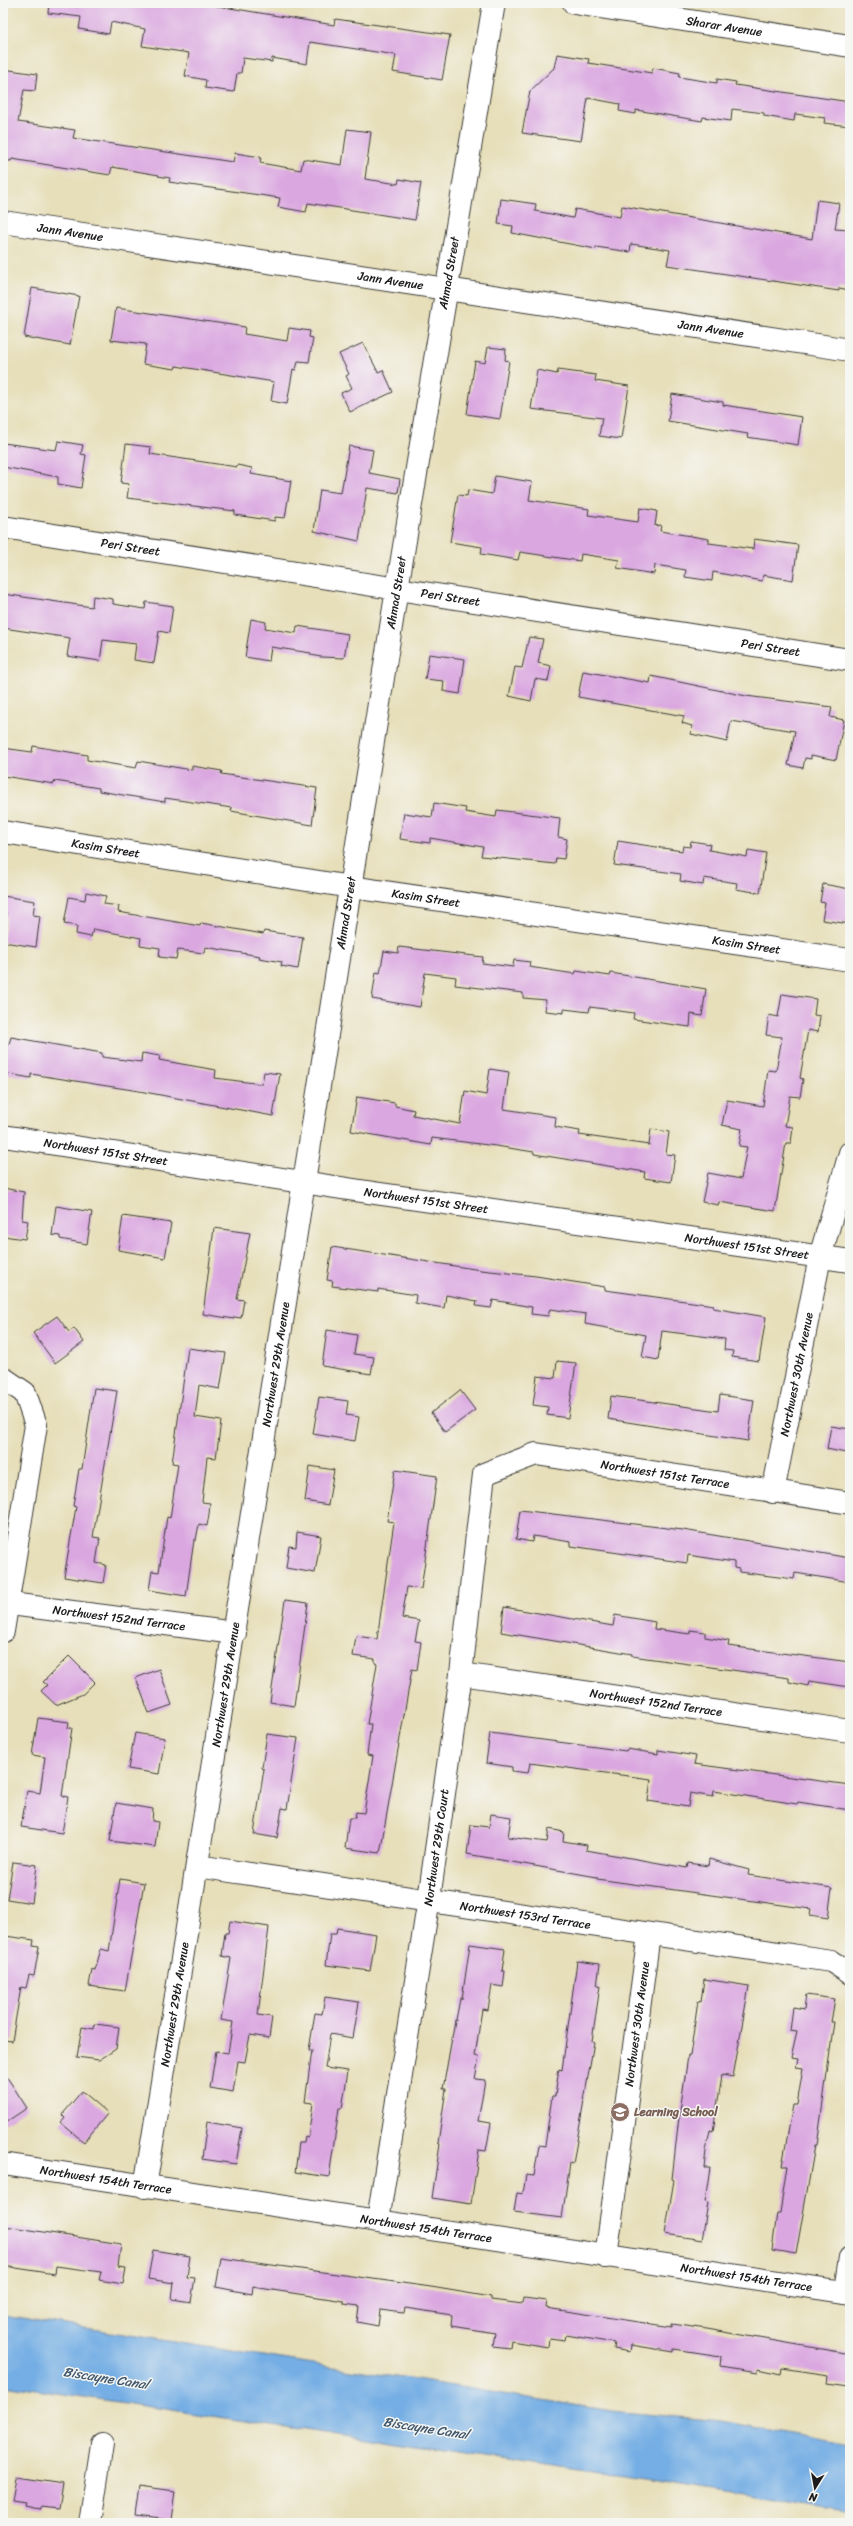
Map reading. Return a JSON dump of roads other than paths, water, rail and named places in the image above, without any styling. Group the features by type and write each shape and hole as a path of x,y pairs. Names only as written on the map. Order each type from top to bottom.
{"street":[{"name":"Ahmad Street","path":"303,1182 351,887 397,588 448,290 494,3"},
{"name":"Sharar Avenue","path":"574,3 850,46"},
{"name":"Jann Avenue","path":"3,222 850,350"},
{"name":"Peri Street","path":"3,527 850,660"},
{"name":"Kasim Street","path":"3,832 351,887 850,960"},
{"name":"Northwest 151st Street","path":"3,1136 303,1182 850,1261"},
{"name":"Northwest 30th Avenue","path":"772,1492 820,1257 850,1153"},
{"name":"Northwest 29th Avenue","path":"145,2187 236,1633 303,1182"},
{"path":"3,1378 25,1393 36,1425 5,1604 3,1631"},
{"name":"Northwest 151st Terrace","path":"484,1474 536,1454 850,1503"},
{"name":"Northwest 29th Court","path":"378,2220 429,1899 461,1674 484,1474"},
{"name":"Northwest 152nd Terrace","path":"5,1604 236,1633"},
{"name":"Northwest 152nd Terrace","path":"461,1674 850,1731"},
{"name":"Northwest 153rd Terrace","path":"197,1866 429,1899 831,1961 850,1973"},
{"name":"Northwest 30th Avenue","path":"606,2257 649,1934"},
{"name":"Northwest 154th Terrace","path":"3,2164 145,2187 378,2220 606,2257 847,2292"},
{"path":"847,2292 850,2258"},
{"path":"90,2523 102,2444"}],"water":[{"name":"Biscayne Canal","path":"3,2315 612,2411 722,2421 850,2445 850,2512 619,2475 600,2474 3,2385"}],"place":[{"name":"Learning School","path":"620,2112"}]}
